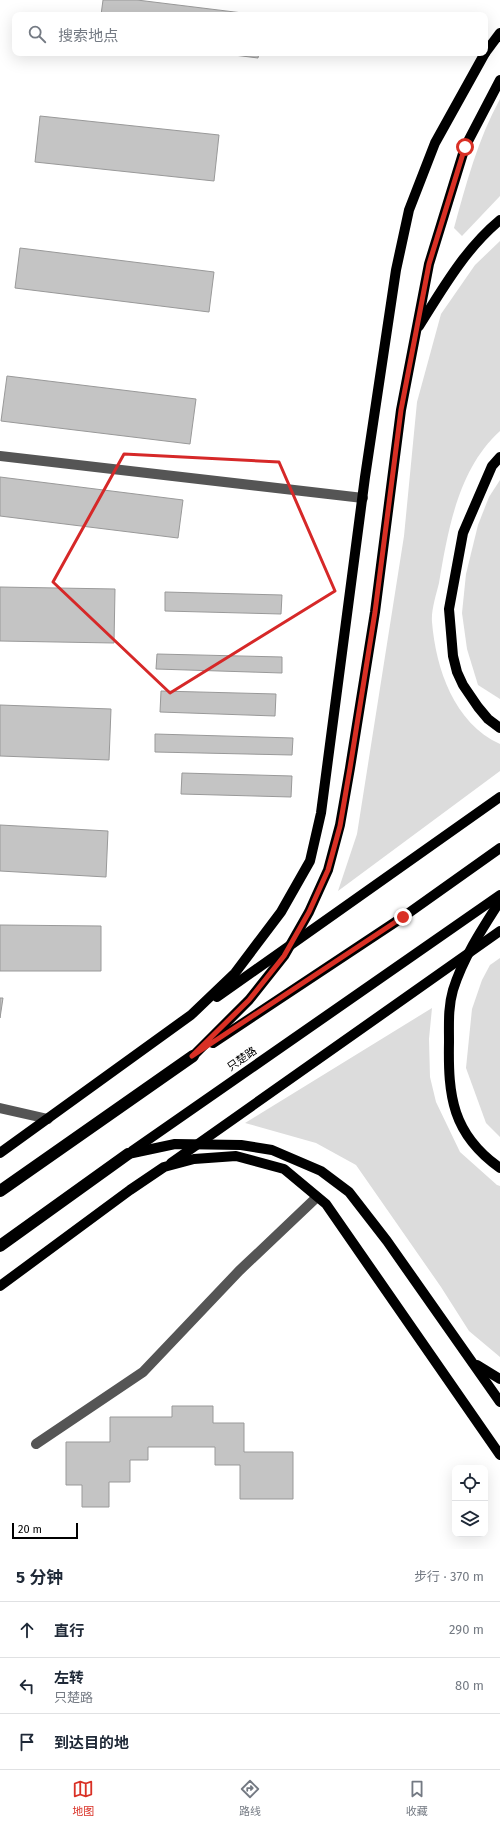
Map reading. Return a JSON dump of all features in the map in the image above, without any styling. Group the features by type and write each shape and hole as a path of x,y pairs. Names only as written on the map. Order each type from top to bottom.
{"highway":[{"path":"0,1191 192,1056"},
{"name":"只楚路","path":"0,1246 128,1154"}],"main road":[{"path":"488,49 500,33"},
{"path":"191,1015 235,973 281,912 310,861 321,813 363,498 396,270 410,210 435,143 483,56"},
{"path":"192,1056 249,1000 284,956 309,912 328,870 340,826 369,651 401,410 429,264 465,147 500,80"},
{"path":"416,332 448,279 483,234 500,220"},
{"path":"500,457 492,466 463,533 449,609 453,656 457,672 463,685 478,708 488,719 500,728"},
{"path":"0,1153 191,1015 500,797"},
{"path":"192,1056 403,917 500,848"},
{"name":"只楚路","path":"128,1154 500,895"},
{"path":"500,901 482,928 458,978 449,1009 448,1049 452,1104 459,1123 467,1136 492,1162 500,1168"},
{"path":"0,1286 130,1190 500,932"},
{"path":"128,1154 175,1144 241,1145 272,1150 320,1170 349,1192 388,1241 500,1402"},
{"path":"164,1167 194,1159 236,1156 284,1169 326,1204 500,1455"},
{"path":"474,1363 500,1379"}],"street":[{"path":"0,456 363,498"},
{"path":"0,1108 48,1119"},
{"path":"36,1444 143,1372 239,1271 317,1197"}],"highlighted area":[{"path":"124,454 279,462 335,591 170,693 53,582"}],"shaded area":[{"path":"500,99 500,196 462,236 454,228 479,146"},
{"path":"500,241 500,431 486,446 474,463 457,501 446,542 433,608 432,622 438,658 450,693 459,709 471,723 484,735 500,744 500,771 338,891 357,834 404,536 417,402 441,314 475,265"},
{"path":"500,480 500,699 478,685 467,649 462,613 466,574 478,525 489,497"},
{"path":"500,958 500,1137 486,1123 466,1068 472,1009 482,980 490,965"},
{"path":"432,1008 429,1039 430,1077 436,1102 460,1152 500,1186 500,1357 469,1331 441,1287 356,1165 316,1143 245,1123"}],"building":[{"path":"103,0 137,0 235,12 101,12"},
{"path":"242,56 258,56 258,58"},
{"path":"40,116 219,135 214,181 35,162"},
{"path":"20,248 214,272 209,312 15,288"},
{"path":"7,376 196,399 190,444 1,421"},
{"path":"0,477 183,500 178,538 0,516"},
{"path":"0,587 115,589 114,643 0,641"},
{"path":"165,592 282,595 281,614 165,611"},
{"path":"157,654 282,657 282,673 156,669"},
{"path":"161,691 276,694 275,716 160,712"},
{"path":"0,705 111,709 109,760 0,756"},
{"path":"155,734 293,738 292,755 155,752"},
{"path":"182,773 292,776 291,797 181,794"},
{"path":"0,825 108,831 106,877 0,871"},
{"path":"0,925 101,926 101,971 0,971"},
{"path":"0,998 3,998 0,1018"},
{"path":"172,1406 213,1406 213,1423 244,1423 244,1452 293,1452 293,1499 240,1499 240,1465 215,1465 215,1447 148,1447 148,1460 130,1460 130,1482 109,1482 109,1507 82,1507 82,1485 66,1485 66,1442 110,1442 110,1417 172,1417"}],"route":[{"path":"403,917 192,1056 249,1000 284,956 309,912 328,870 340,826 375,612 401,410 429,264 465,147"}]}
